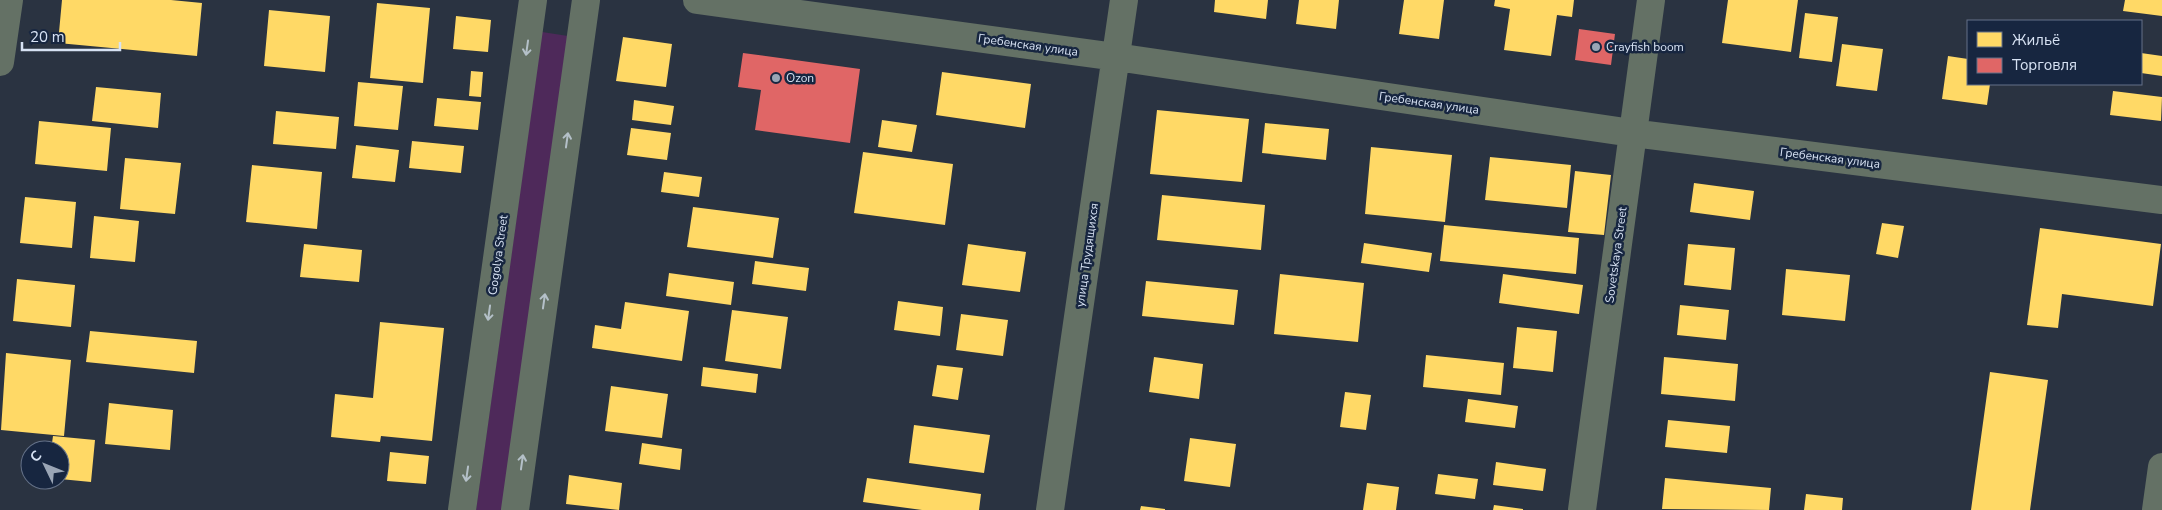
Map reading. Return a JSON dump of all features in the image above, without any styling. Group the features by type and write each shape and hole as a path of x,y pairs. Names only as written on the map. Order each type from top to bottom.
{"street":[{"path":"0,62 9,0"},
{"name":"Gogolya Street","path":"462,510 533,0"},
{"path":"515,510 586,0"},
{"name":"Гребенская улица","path":"697,0 1116,57 1632,133 2162,200"},
{"name":"улица Трудящихся","path":"1050,510 1124,0"},
{"name":"Sovetskaya Street","path":"1582,510 1651,0"},
{"path":"2156,510 2162,466"}],"shaded area":[{"path":"542,32 568,36 504,510 476,510"}],"building: Жильё":[{"path":"62,0 171,0 202,3 197,56 58,43"},
{"path":"1215,0 1268,0 1266,19 1214,12"},
{"path":"1299,0 1339,0 1336,29 1296,24"},
{"path":"1404,0 1444,0 1439,39 1399,34"},
{"path":"1495,0 1574,0 1572,17 1557,15 1551,56 1504,50 1510,9 1494,6"},
{"path":"1728,0 1798,0 1791,52 1722,43"},
{"path":"2125,0 2162,0 2162,16 2123,11"},
{"path":"377,3 430,8 423,83 370,78"},
{"path":"269,10 330,16 325,72 264,66"},
{"path":"1805,13 1838,17 1832,62 1799,58"},
{"path":"456,16 491,20 488,52 453,49"},
{"path":"623,37 672,44 666,87 616,81"},
{"path":"1842,44 1883,49 1877,91 1836,86"},
{"path":"2142,53 2162,56 2162,76 2142,73"},
{"path":"1948,56 1967,59 1967,85 1990,85 1987,105 1942,99"},
{"path":"471,71 483,72 481,97 469,96"},
{"path":"942,72 1031,84 1025,128 936,115"},
{"path":"358,82 403,86 398,130 354,126"},
{"path":"96,87 161,93 158,128 92,121"},
{"path":"2113,91 2162,97 2161,121 2110,115"},
{"path":"437,98 481,102 478,130 434,126"},
{"path":"634,100 674,106 671,125 632,120"},
{"path":"1157,110 1249,119 1242,182 1150,174"},
{"path":"276,111 339,117 336,149 273,144"},
{"path":"882,120 917,125 912,152 878,147"},
{"path":"39,121 111,128 107,171 35,164"},
{"path":"1265,123 1329,129 1326,160 1262,153"},
{"path":"631,128 671,133 667,160 627,155"},
{"path":"412,141 464,146 461,173 409,168"},
{"path":"356,145 399,150 395,182 352,178"},
{"path":"1371,147 1452,155 1445,222 1365,214"},
{"path":"863,152 953,164 945,225 854,213"},
{"path":"1490,157 1571,165 1567,208 1485,200"},
{"path":"125,158 181,163 175,214 120,209"},
{"path":"252,165 322,172 317,229 246,222"},
{"path":"1575,171 1611,175 1604,235 1568,232"},
{"path":"664,172 702,177 699,197 661,192"},
{"path":"1694,183 1754,191 1750,220 1690,212"},
{"path":"1162,195 1265,205 1261,250 1157,240"},
{"path":"25,197 76,202 72,248 20,243"},
{"path":"693,207 779,218 773,258 687,247"},
{"path":"94,216 139,221 135,262 90,258"},
{"path":"1882,223 1904,226 1898,258 1876,254"},
{"path":"1444,225 1579,238 1576,274 1440,261"},
{"path":"2040,228 2161,244 2153,306 2062,294 2058,328 2027,325"},
{"path":"1364,243 1432,253 1429,272 1361,263"},
{"path":"304,244 362,250 359,282 300,277"},
{"path":"968,244 1026,252 1020,292 962,285"},
{"path":"1688,244 1735,248 1731,290 1684,285"},
{"path":"755,261 809,268 806,291 752,284"},
{"path":"1786,269 1850,275 1845,321 1782,315"},
{"path":"669,273 734,282 731,305 666,296"},
{"path":"1280,274 1364,283 1358,342 1274,334"},
{"path":"1503,274 1583,285 1579,314 1499,303"},
{"path":"17,279 75,285 71,327 13,321"},
{"path":"1146,281 1238,290 1234,325 1142,316"},
{"path":"898,301 943,307 940,336 894,330"},
{"path":"625,302 689,311 682,361 592,348 595,325 621,329"},
{"path":"1680,305 1729,310 1726,340 1677,335"},
{"path":"732,310 788,317 781,369 725,361"},
{"path":"961,314 1008,320 1003,356 956,350"},
{"path":"380,322 444,328 432,441 381,436 380,442 331,437 335,394 373,398"},
{"path":"1517,327 1557,331 1553,372 1513,368"},
{"path":"90,331 197,341 194,373 86,362"},
{"path":"6,353 71,360 64,436 1,430"},
{"path":"1426,355 1504,363 1501,395 1423,387"},
{"path":"1154,357 1203,364 1199,399 1149,392"},
{"path":"1664,357 1738,364 1735,401 1661,394"},
{"path":"937,365 963,368 958,400 932,396"},
{"path":"703,367 758,374 756,393 701,386"},
{"path":"1990,372 2048,380 2030,510 1971,510"},
{"path":"611,386 668,394 662,438 605,431"},
{"path":"1345,392 1371,395 1366,430 1340,427"},
{"path":"1468,399 1518,406 1515,428 1465,422"},
{"path":"109,403 173,410 170,450 105,444"},
{"path":"1668,420 1730,426 1727,453 1665,447"},
{"path":"914,425 990,435 984,473 909,463"},
{"path":"53,436 95,440 91,482 70,480 70,440 52,440"},
{"path":"1190,438 1236,444 1230,487 1184,481"},
{"path":"642,443 682,449 680,470 639,464"},
{"path":"390,452 429,456 426,484 387,481"},
{"path":"1496,462 1546,469 1543,491 1493,485"},
{"path":"1438,474 1478,479 1475,499 1435,494"},
{"path":"569,475 622,483 619,510 566,504"},
{"path":"867,478 981,494 979,510 922,510 863,502"},
{"path":"1665,478 1771,488 1769,510 1662,509"},
{"path":"1367,483 1399,487 1396,510 1363,510"},
{"path":"1806,494 1843,498 1842,510 1804,510"},
{"path":"1494,505 1523,509 1523,510 1493,510"},
{"path":"1141,506 1165,509 1165,510 1140,510"}],"building: Торговля":[{"path":"1579,29 1615,34 1611,65 1575,60"},
{"path":"743,53 860,69 850,143 755,130 761,90 738,87"}],"place":[{"name":"Crayfish boom","path":"1596,47"},
{"name":"Ozon","path":"776,78"}]}
